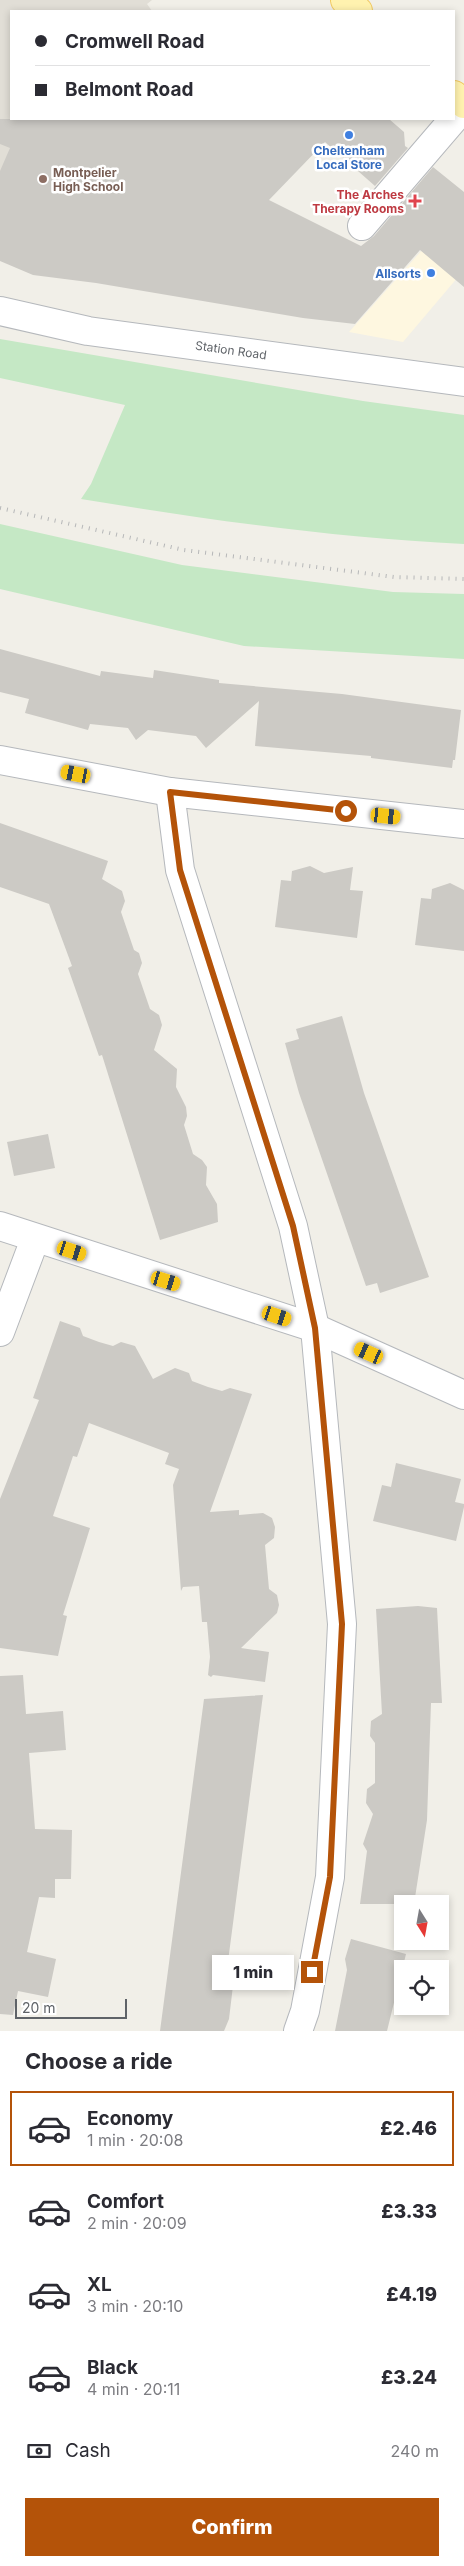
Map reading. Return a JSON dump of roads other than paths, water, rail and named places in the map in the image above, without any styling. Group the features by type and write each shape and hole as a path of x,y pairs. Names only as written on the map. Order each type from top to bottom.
{"main road":[{"path":"345,0 357,10"}],"street":[{"path":"362,226 445,120"},
{"name":"Station Road","path":"0,311 88,331 464,382"},
{"path":"0,760 170,792 464,824"},
{"path":"170,792 180,870 293,1226 315,1328 342,1624 330,1877 305,2011 298,2031"},
{"path":"0,1226 35,1239 315,1328 464,1395"},
{"path":"0,1332 35,1239"}],"railway":[{"path":"0,508 184,550 394,577 464,579"}],"place":[{"name":"Cheltenham Local Store","path":"349,135"},
{"name":"Montpelier High School","path":"43,179"},
{"name":"The Arches Therapy Rooms","path":"415,201"},
{"name":"Allsorts","path":"431,273"}]}
